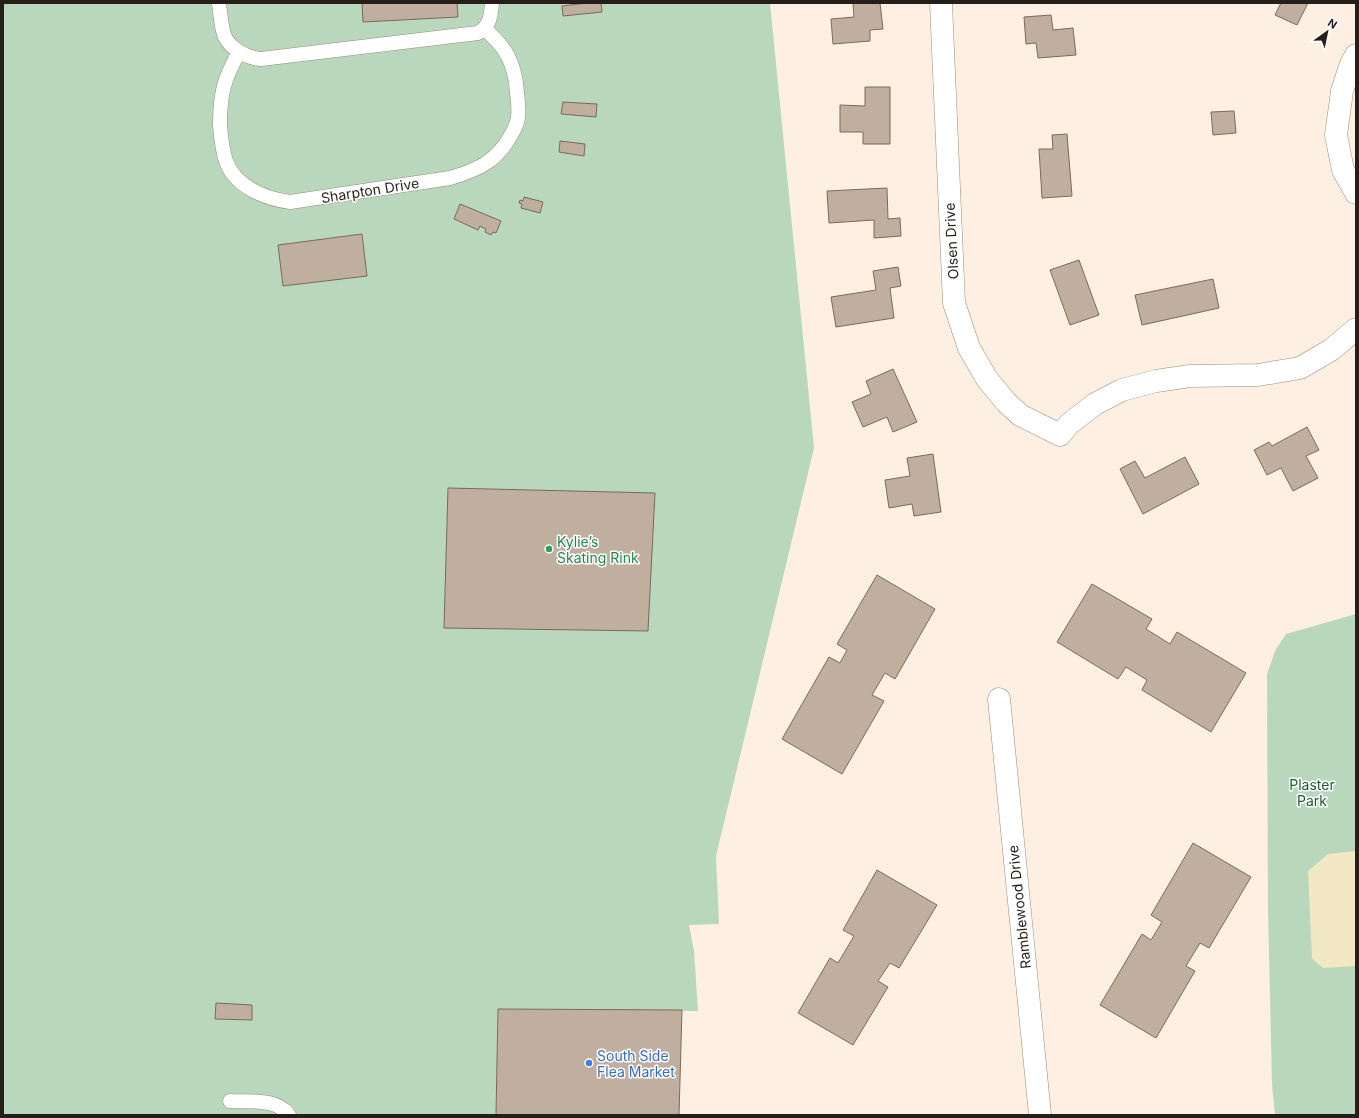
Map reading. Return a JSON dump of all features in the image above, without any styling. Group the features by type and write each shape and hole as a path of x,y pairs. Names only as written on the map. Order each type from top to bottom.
{"street":[{"name":"Olsen Drive","path":"941,3 954,303 969,348 987,379 1006,402 1020,415 1060,435 1069,424 1096,404 1122,390 1156,381 1190,376 1258,375 1300,368 1331,350 1356,329"},
{"path":"1356,55 1351,64 1342,91 1336,135 1343,170 1356,193"},
{"name":"Ramblewood Drive","path":"999,699 1040,1115"}],"lane":[{"path":"219,3 223,32 226,40 239,52 254,59 478,33 485,29 491,14 492,3"},
{"name":"Sharpton Drive","path":"239,52 228,72 221,93 221,137 226,162 232,173 252,190 272,199 290,202 450,178 468,173 488,163 505,146 514,129 518,118 518,111 517,82 511,62 503,47 485,29"},
{"path":"230,1101 272,1103 285,1110 289,1115"}],"green space":[{"path":"3,3 770,3 814,448 716,856 719,924 689,925 694,951 698,1011 498,1009 496,1115 3,1115"},
{"name":"Plaster Park","path":"1356,614 1356,1115 1275,1115 1272,1084 1268,910 1267,674 1275,651 1286,634"}],"sand":[{"path":"1356,851 1356,966 1323,968 1312,959 1308,871 1328,854"}],"building":[{"path":"362,3 457,3 458,17 363,22"},
{"path":"601,3 602,12 563,16 562,6"},
{"path":"853,3 880,3 883,29 870,30 870,41 833,44 831,19 854,17"},
{"path":"1281,3 1308,3 1297,25 1275,15"},
{"path":"1051,15 1053,30 1073,28 1076,55 1038,58 1036,43 1026,44 1024,17"},
{"path":"865,87 890,87 890,144 863,144 863,132 840,132 840,105 865,106"},
{"path":"563,102 597,104 596,117 561,114"},
{"path":"1234,111 1236,133 1213,135 1211,112"},
{"path":"1067,134 1072,196 1042,198 1039,149 1053,149 1052,135"},
{"path":"560,141 585,144 584,156 559,152"},
{"path":"887,188 888,219 900,218 901,236 874,238 874,220 829,223 827,191"},
{"path":"524,197 543,202 540,213 521,208 522,204 519,203 520,200 523,201"},
{"path":"460,204 501,221 496,233 493,232 491,235 485,232 486,229 480,226 478,230 454,219"},
{"path":"362,234 367,276 283,286 278,245"},
{"path":"1079,260 1099,315 1070,325 1050,270"},
{"path":"898,267 901,286 890,288 894,318 836,327 831,297 876,290 873,271"},
{"path":"1213,279 1219,308 1142,325 1135,295"},
{"path":"893,369 917,422 893,432 887,417 863,427 852,402 871,394 866,381"},
{"path":"1307,427 1319,450 1306,456 1318,478 1293,491 1281,468 1267,475 1254,450 1269,442 1272,446"},
{"path":"933,454 941,512 914,516 912,504 889,508 885,480 910,476 907,458"},
{"path":"1185,457 1199,484 1143,514 1120,469 1135,461 1145,478"},
{"name":"Kylie’s Skating Rink","path":"448,488 655,493 648,631 444,628"},
{"path":"877,575 935,609 895,679 885,673 872,695 884,701 842,774 782,739 829,657 840,663 847,650 837,644"},
{"path":"1092,584 1152,619 1146,629 1170,644 1177,632 1246,673 1211,732 1142,690 1147,680 1126,667 1118,679 1057,642"},
{"path":"1193,843 1251,877 1209,948 1200,943 1186,966 1195,971 1156,1038 1100,1005 1142,934 1151,940 1162,922 1151,915"},
{"path":"877,870 937,905 899,968 890,963 878,981 888,987 853,1045 798,1013 830,958 838,963 854,936 843,930"},
{"path":"216,1003 252,1005 252,1020 215,1019"},
{"name":"South Side Flea Market","path":"498,1009 682,1010 679,1115 496,1115"}],"place":[{"name":"Kylie’s Skating Rink","path":"549,549"},
{"name":"South Side Flea Market","path":"589,1063"}]}
